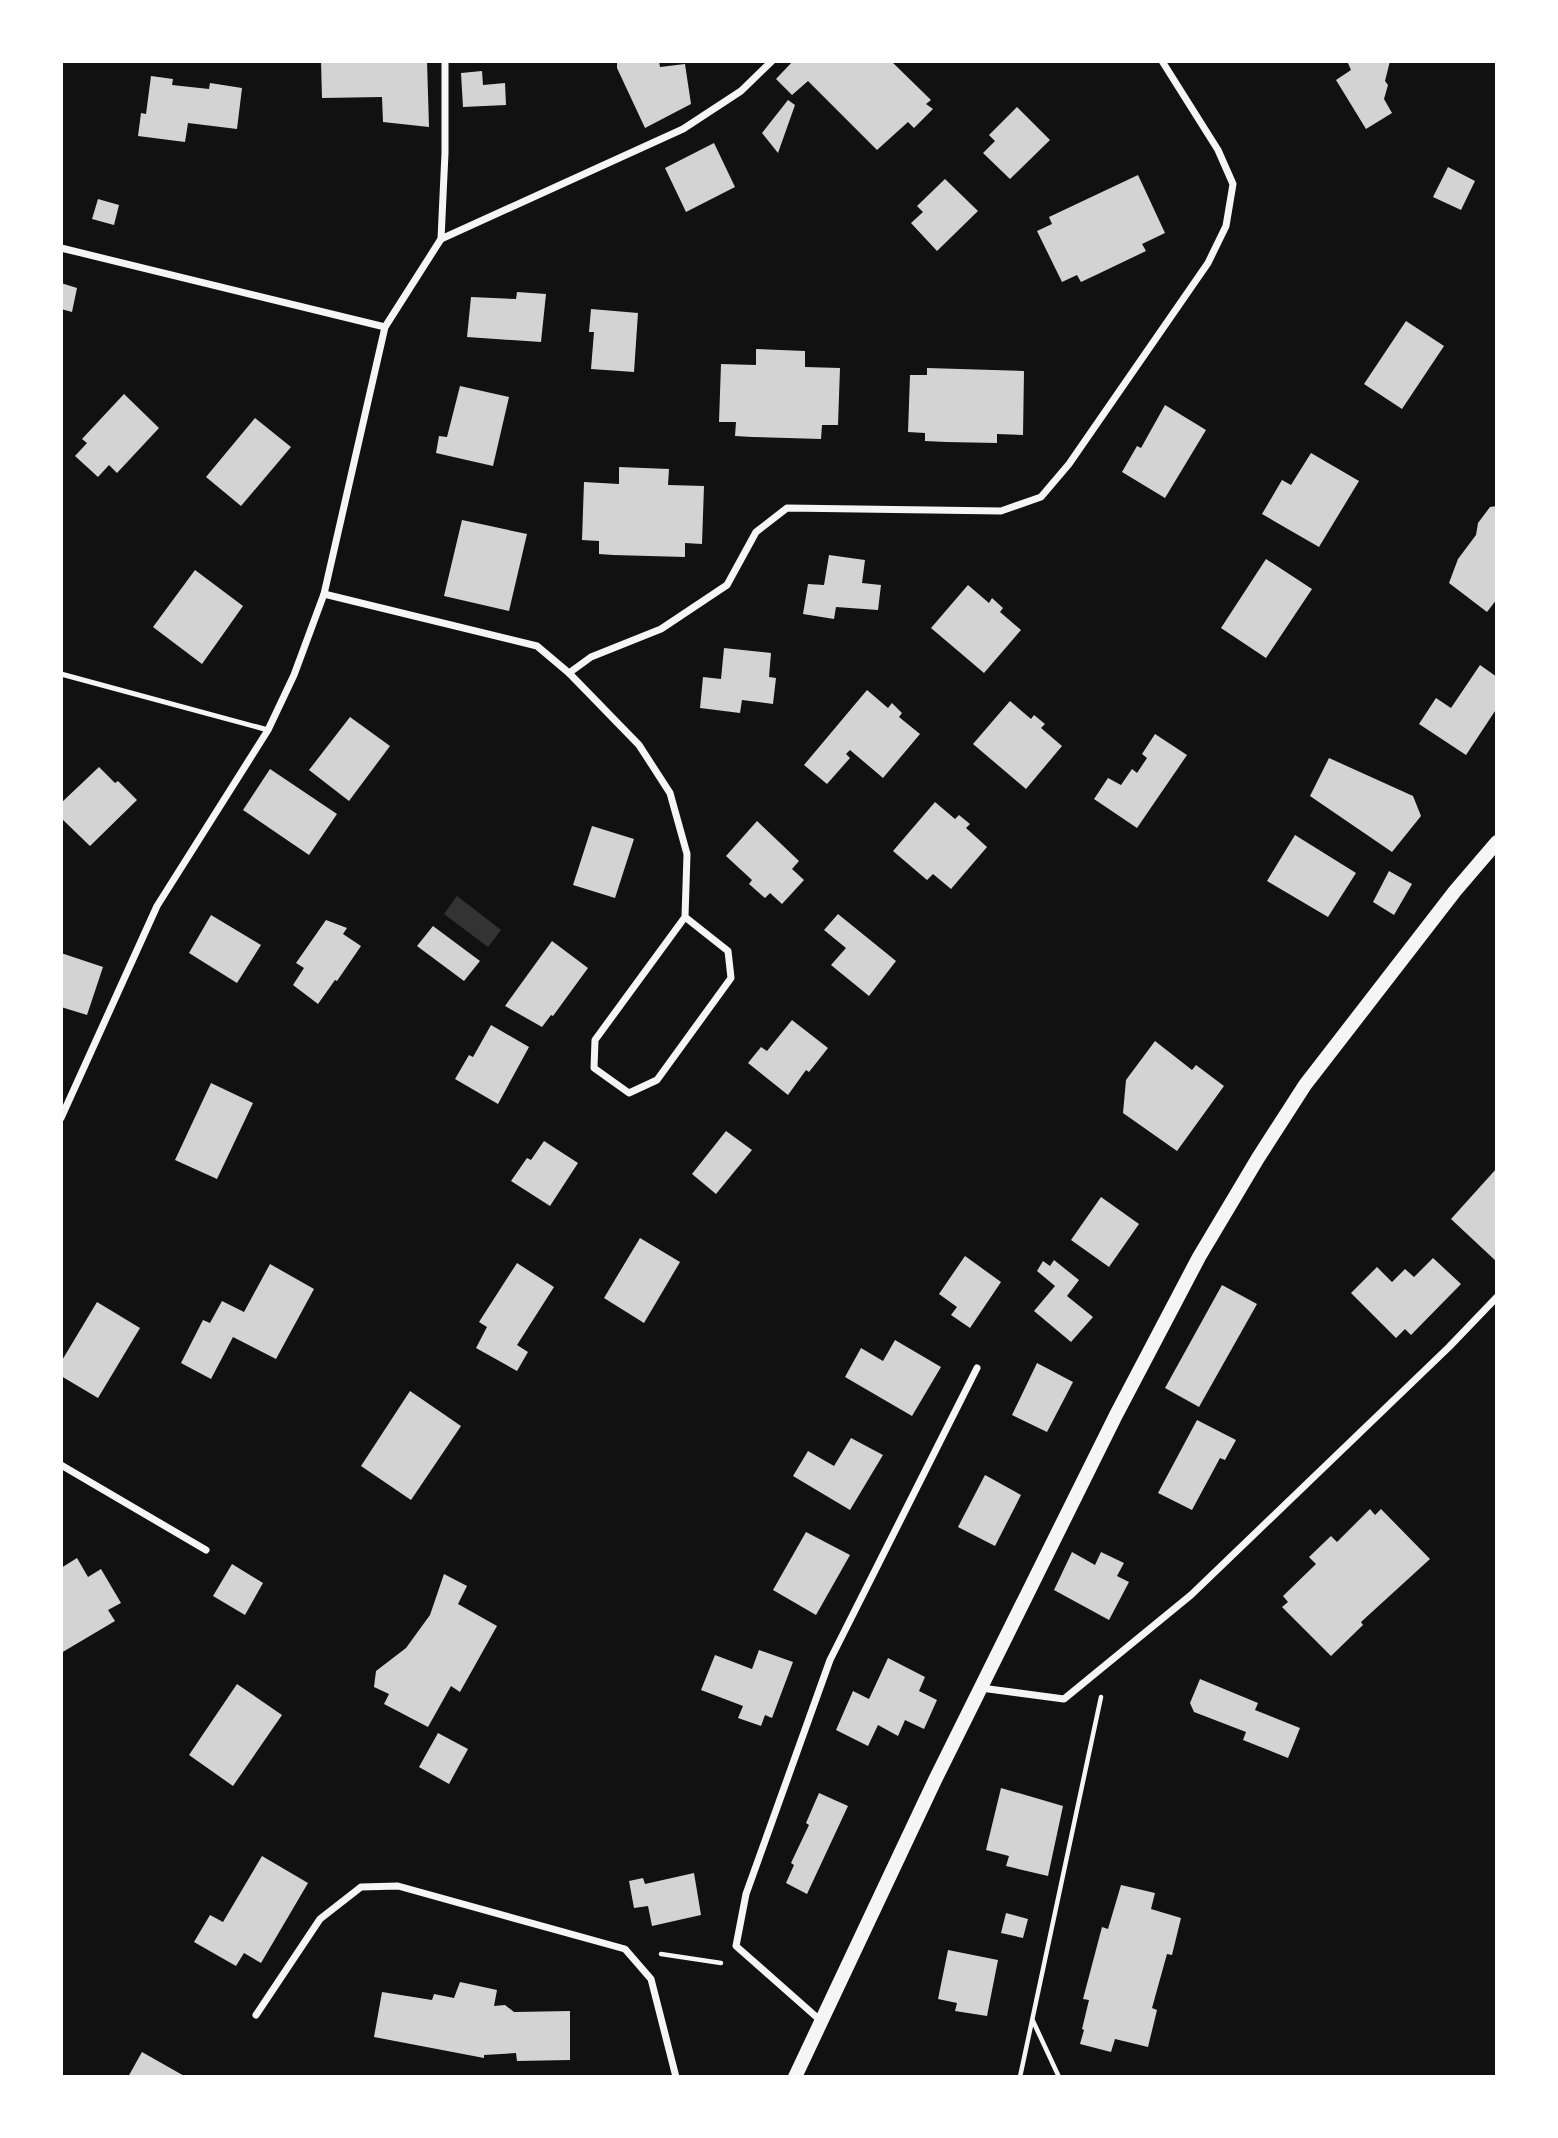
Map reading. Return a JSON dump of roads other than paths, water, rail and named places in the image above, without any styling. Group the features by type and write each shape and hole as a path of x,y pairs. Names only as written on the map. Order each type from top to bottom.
{"main road":[{"path":"794,2077 934,1780 1122,1403 1199,1256 1258,1158 1340,1038 1455,891 1497,842"}],"street":[{"path":"61,1118 157,906 268,730 294,675 324,594 385,327 441,239 445,61"},
{"path":"441,239 683,129 741,92 772,61"},
{"path":"569,673 591,657 661,629 727,585 756,531 787,508 1001,511 1041,497 1069,464 1208,262 1226,226 1233,184 1218,150 1162,61"},
{"path":"61,248 385,327"},
{"path":"324,594 537,646 569,673 639,746 670,793 687,854 685,917 595,1040 594,1068 629,1093 657,1080 732,978 727,951 685,917"},
{"path":"981,1688 1064,1699 1191,1595 1449,1347 1497,1297"},
{"path":"821,2022 736,1947 746,1894 830,1660 977,1368"},
{"path":"61,1465 206,1550"},
{"path":"256,2015 320,1919 361,1887 398,1886 625,1949 651,1979 676,2077"}],"lane":[{"path":"61,674 268,730"}]}
